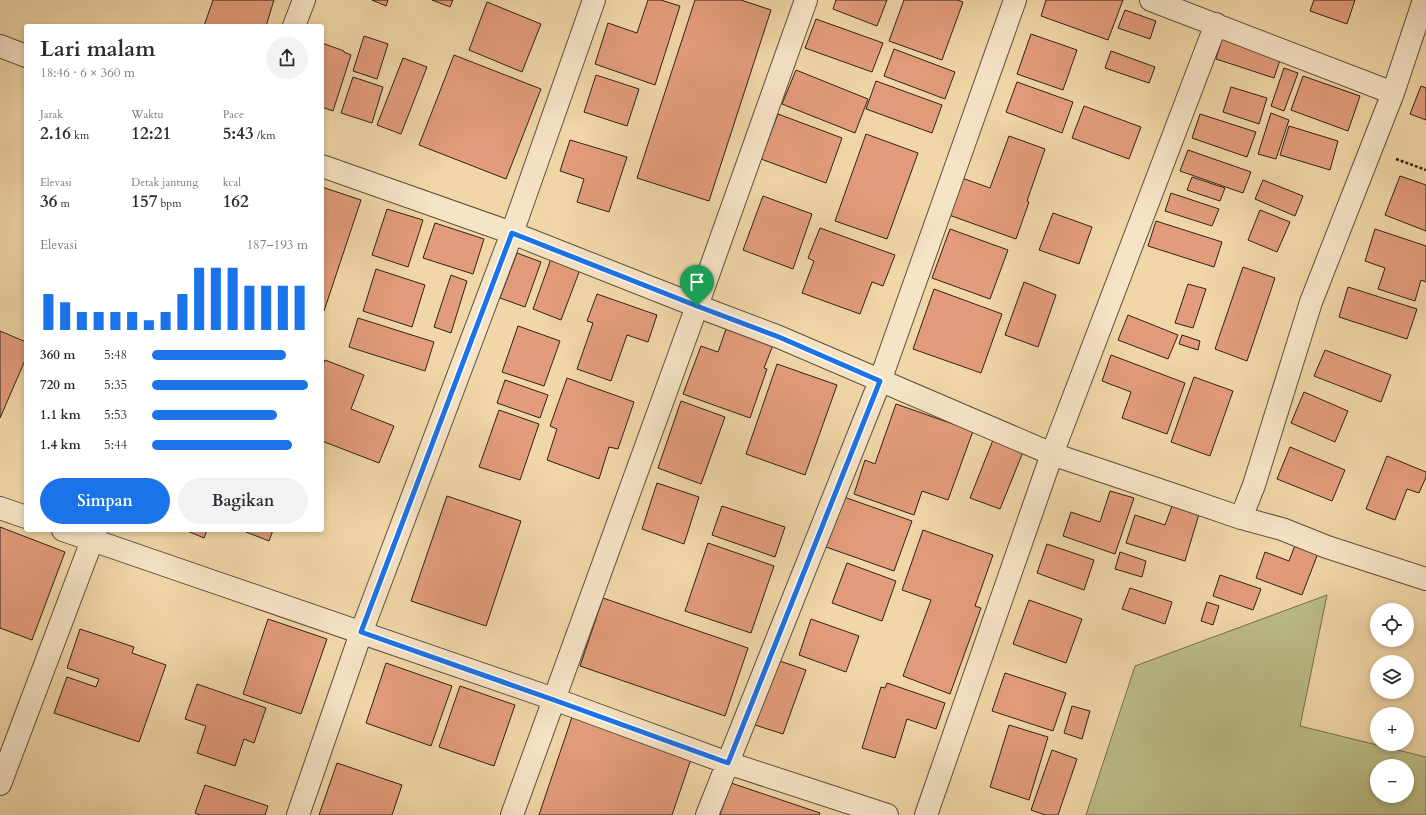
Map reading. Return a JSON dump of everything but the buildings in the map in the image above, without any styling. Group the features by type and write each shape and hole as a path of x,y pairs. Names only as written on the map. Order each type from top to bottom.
{"street":[{"path":"295,24 304,0"},
{"path":"298,815 361,632 512,233 594,0"},
{"path":"512,815 697,306 806,0"},
{"path":"707,815 880,381 1015,0"},
{"path":"1151,0 1393,93"},
{"path":"1241,518 1254,485 1311,302 1393,93 1424,0"},
{"path":"926,815 1052,454 1216,24"},
{"path":"0,46 24,55"},
{"path":"324,167 512,233 779,337 1052,454 1180,496 1241,518 1282,528 1327,547 1426,579"},
{"path":"0,508 24,516"},
{"path":"75,532 94,535 728,763 887,815"},
{"path":"0,784 94,535"}],"path":[{"path":"1371,149 1426,170"}],"green space":[{"path":"1327,595 1300,726 1370,743 1370,751 1402,751 1426,757 1426,815 1086,815 1135,666"}],"route":[{"path":"512,233 697,306 779,337 880,381 728,763 361,632 512,233"}]}
